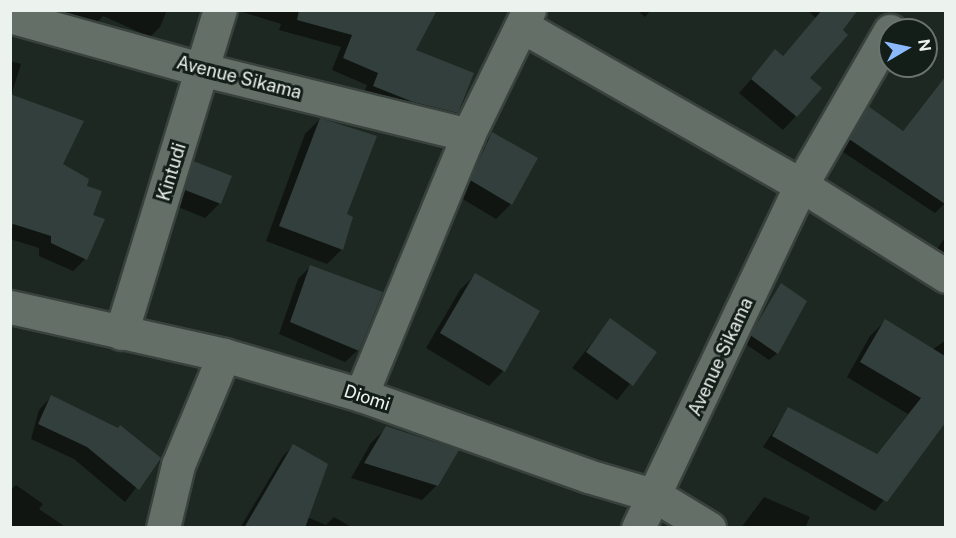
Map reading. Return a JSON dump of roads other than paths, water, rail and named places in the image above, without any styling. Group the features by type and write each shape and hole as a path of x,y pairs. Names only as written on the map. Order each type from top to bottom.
{"street":[{"name":"Kintudi","path":"121,333 204,70 220,10"},
{"name":"Avenue Sikama","path":"10,16 204,70 468,135"},
{"path":"361,395 468,135 526,18 801,185 945,276"},
{"name":"Avenue Sikama","path":"638,528 656,496 801,185 878,52"},
{"name":"Diomi","path":"10,307 224,355 361,395 588,476 656,496 709,528"},
{"path":"163,528 178,465 224,355"}]}
